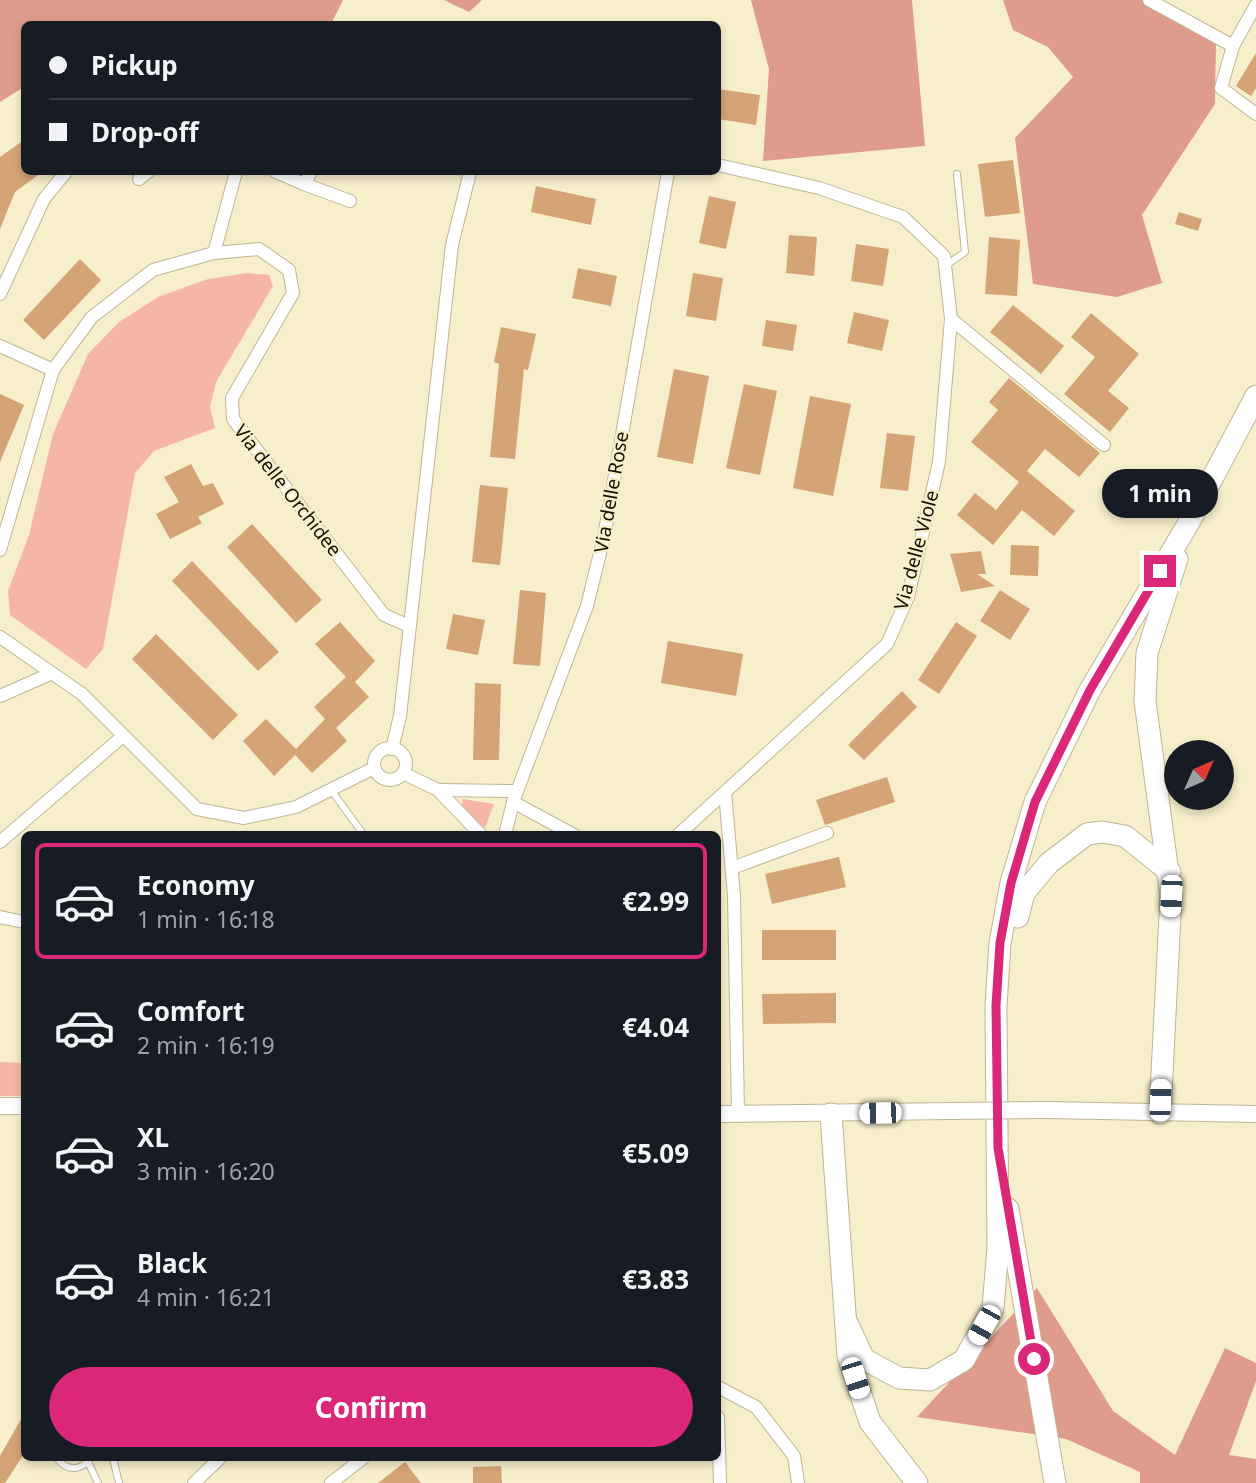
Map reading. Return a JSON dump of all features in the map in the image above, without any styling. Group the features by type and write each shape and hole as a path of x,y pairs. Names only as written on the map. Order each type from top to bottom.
{"highway":[{"path":"847,1323 864,1359 899,1378 930,1380 964,1360 993,1308 998,1248 996,1006 1000,943 1011,883 1035,802 1090,690 1188,524 1256,396"},
{"path":"1160,1113 1169,953 1170,872 1145,701 1147,653 1188,524"},
{"path":"996,1006 1024,893 1058,856 1087,834 1102,832 1125,836 1170,872"},
{"path":"831,1114 848,1356 870,1422 916,1483"},
{"path":"998,1148 1055,1483"}],"street":[{"path":"1149,0 1233,46"},
{"path":"1256,5 1233,46 1221,88 1256,114"},
{"name":"Via delle Viole","path":"682,831 887,644 908,597 939,462 951,319 944,256 903,217 819,188 721,166"},
{"path":"0,294 44,199 64,175"},
{"path":"214,253 235,175"},
{"path":"283,175 350,201"},
{"path":"304,184 309,175"},
{"path":"0,637 82,694 197,809 244,818 296,807 374,768 378,754 392,749 397,736 452,245 469,175"},
{"name":"Via delle Rose","path":"506,831 515,797 587,606 604,537 667,175"},
{"name":"Via delle Orchidee","path":"0,550 53,370 92,317 153,270 214,253 259,249 289,270 293,293 232,398 233,419 384,615 410,626"},
{"path":"951,319 1104,445"},
{"path":"0,346 53,370"},
{"path":"0,696 50,674"},
{"path":"0,842 123,736"},
{"path":"392,749 404,758 403,773"},
{"path":"374,768 380,777 390,780 403,773"},
{"path":"403,773 438,790 477,831"},
{"path":"438,790 515,797 568,831"},
{"path":"725,792 732,867 738,1114"},
{"path":"732,867 827,833"},
{"path":"0,917 21,921"},
{"path":"0,1106 21,1106"},
{"path":"721,1114 1047,1110 1256,1114"},
{"path":"721,1389 756,1407 794,1456 798,1483"},
{"path":"194,1483 217,1461"},
{"path":"331,1483 359,1461"},
{"path":"719,1461 720,1483"}],"lane":[{"path":"945,267 965,252 957,174"},
{"path":"330,789 361,831"},
{"path":"60,1461 73,1469 87,1461"},
{"path":"89,1461 98,1483"},
{"path":"114,1461 119,1483"}],"shaded area":[{"path":"0,0 343,0 332,21 21,21 21,89 0,102"},
{"path":"444,0 482,0 469,12"},
{"path":"751,0 912,0 925,146 763,161 769,69"},
{"path":"1003,0 1151,0 1216,39 1215,104 1142,215 1162,283 1117,297 1033,284 1015,138 1073,77 1048,47 1013,30"},
{"path":"247,273 269,275 273,286 216,382 210,407 215,428 154,451 135,473 103,649 86,669 10,615 8,591 29,535 53,434 88,354 119,322 158,297 208,279"},
{"path":"463,799 494,804 485,828 461,808"},
{"path":"0,1062 21,1063 21,1096 0,1096"},
{"path":"1037,1288 1113,1411 1175,1455 1225,1348 1256,1363 1256,1381 1229,1455 1256,1459 1256,1483 1140,1483 1140,1472 1066,1439 917,1417"}],"building":[{"path":"1256,53 1256,88 1251,96 1236,86"},
{"path":"721,89 760,95 756,125 721,119"},
{"path":"21,142 21,175 38,175 15,192 0,229 0,157"},
{"path":"1013,160 1020,213 985,217 978,164"},
{"path":"536,186 596,199 591,225 531,212"},
{"path":"709,196 736,202 726,249 699,243"},
{"path":"1179,212 1202,219 1198,231 1175,224"},
{"path":"789,235 817,237 814,276 786,273"},
{"path":"989,237 1020,240 1017,296 985,294"},
{"path":"856,244 889,249 883,286 851,281"},
{"path":"80,259 101,280 44,340 23,320"},
{"path":"578,268 617,276 611,306 572,298"},
{"path":"693,273 723,278 716,321 686,316"},
{"path":"1013,305 1064,346 1041,374 990,332"},
{"path":"854,312 889,320 882,351 847,343"},
{"path":"1091,313 1139,354 1108,391 1129,408 1110,432 1064,394 1095,357 1071,337"},
{"path":"766,320 797,325 793,351 762,346"},
{"path":"501,327 536,334 528,370 524,369 515,459 490,457 499,364 494,362"},
{"path":"674,369 709,376 693,464 657,457"},
{"path":"1009,378 1100,453 1079,477 1045,449 1027,471 1075,511 1054,536 1022,510 993,545 957,515 975,493 996,510 1019,482 971,442 998,410 989,402"},
{"path":"744,384 777,391 760,475 726,468"},
{"path":"0,394 24,405 0,462"},
{"path":"810,396 851,404 833,496 793,488"},
{"path":"887,433 915,436 908,491 880,488"},
{"path":"191,464 203,486 213,483 224,504 198,517 202,523 170,539 156,514 179,502 164,477"},
{"path":"480,485 508,488 500,565 472,562"},
{"path":"252,524 322,600 296,623 227,547"},
{"path":"1011,545 1039,546 1038,576 1010,575"},
{"path":"981,551 986,574 977,574 995,586 961,592 950,554"},
{"path":"192,561 279,652 258,671 172,581"},
{"path":"520,590 546,593 540,666 513,664"},
{"path":"1000,590 1030,609 1010,640 980,621"},
{"path":"453,614 485,620 478,655 446,649"},
{"path":"340,622 375,661 355,682 369,697 336,728 347,741 312,773 295,755 274,776 243,741 266,719 296,749 325,719 314,707 346,677 315,644"},
{"path":"956,622 977,636 939,694 918,680"},
{"path":"156,634 238,715 213,740 132,659"},
{"path":"668,641 743,654 736,696 661,683"},
{"path":"475,683 501,684 499,760 473,760"},
{"path":"902,691 917,707 864,760 848,745"},
{"path":"887,777 895,802 825,825 816,800"},
{"path":"839,857 846,887 772,904 765,874"},
{"path":"762,930 836,930 836,960 762,960"},
{"path":"836,993 836,1023 763,1024 762,994"},
{"path":"21,1419 21,1459 5,1483 0,1483 0,1456"},
{"path":"405,1462 421,1483 378,1483"},
{"path":"501,1466 502,1483 473,1483 473,1467"}],"route":[{"path":"1034,1359 998,1148 996,1006 1000,943 1011,883 1035,802 1090,690 1160,571"}]}
